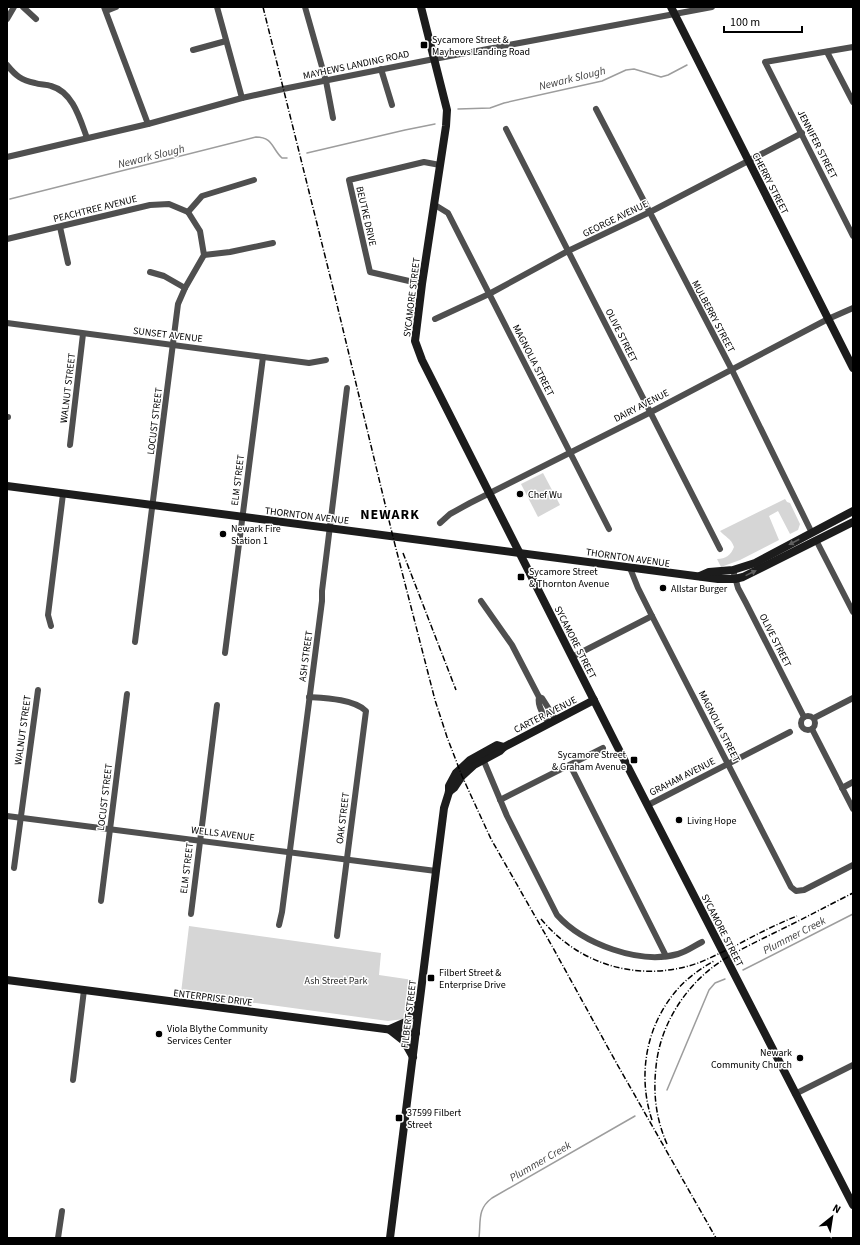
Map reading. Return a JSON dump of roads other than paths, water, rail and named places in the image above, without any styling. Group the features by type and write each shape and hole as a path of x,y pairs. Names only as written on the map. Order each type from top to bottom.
{"street":[{"path":"7,19 14,7"},
{"path":"23,7 36,19"},
{"path":"116,7 105,9 148,124"},
{"path":"217,7 242,98"},
{"path":"307,7 326,81 333,118"},
{"name":"SYCAMORE STREET","path":"421,7 447,110 446,126 422,284 415,341 422,360 519,553 853,1205"},
{"name":"MAYHEWS LANDING ROAD","path":"7,157 148,124 242,98 672,10 712,7"},
{"name":"CHERRY STREET","path":"672,10 853,368"},
{"path":"193,50 226,41"},
{"path":"853,47 827,52 853,102"},
{"name":"JENNIFER STREET","path":"827,52 765,62 853,236"},
{"path":"7,65 17,77 35,84 52,86 66,95 76,110 87,138"},
{"path":"381,69 392,105"},
{"name":"MULBERRY STREET","path":"596,109 732,370 814,537 853,612"},
{"name":"OLIVE STREET","path":"506,129 720,549"},
{"name":"GEORGE AVENUE","path":"435,319 489,294 568,251 650,212 802,133"},
{"name":"BEUTKE DRIVE","path":"422,284 370,272 349,180 424,162 440,165"},
{"path":"254,180 202,196 188,212 200,231 204,255 230,252 273,243"},
{"name":"PEACHTREE AVENUE","path":"7,239 150,205 169,204 188,212"},
{"name":"MAGNOLIA STREET","path":"435,205 448,213 609,530"},
{"path":"60,227 68,263"},
{"name":"LOCUST STREET","path":"135,642 178,304 184,288 204,255"},
{"path":"150,272 164,276 184,288"},
{"name":"DAIRY AVENUE","path":"440,523 450,514 489,493 651,412 828,319 853,308"},
{"name":"SUNSET AVENUE","path":"7,323 263,357 309,362 326,360"},
{"name":"WALNUT STREET","path":"70,445 84,334"},
{"name":"ELM STREET","path":"225,653 263,357"},
{"name":"ASH STREET","path":"279,925 282,912 322,601 347,388"},
{"name":"THORNTON AVENUE","path":"7,486 700,576 709,579 735,579 743,577 814,537 853,512"},
{"path":"51,626 48,615 63,494"},
{"name":"THORNTON AVENUE","path":"700,576 709,572 733,570 755,563 814,537 853,522"},
{"name":"MAGNOLIA STREET","path":"630,568 652,616 791,887 796,891 804,890 853,865"},
{"name":"OLIVE STREET","path":"733,570 735,579 746,603 804,717 801,721 802,726 805,730 812,729 853,809"},
{"path":"481,601 512,645 540,697 542,698 553,721"},
{"path":"572,657 652,616"},
{"name":"WALNUT STREET","path":"14,868 38,690"},
{"name":"LOCUST STREET","path":"101,901 127,694"},
{"name":"OAK STREET","path":"309,697 342,701 360,706 366,711 337,936"},
{"path":"804,717 809,716 814,718 853,698"},
{"name":"CARTER AVENUE","path":"460,773 504,747 594,700"},
{"name":"ELM STREET","path":"191,914 217,705"},
{"path":"812,729 816,725 814,718"},
{"name":"GRAHAM AVENUE","path":"648,805 790,732"},
{"name":"CARTER AVENUE","path":"460,773 480,754 497,746 504,747"},
{"path":"500,800 603,748"},
{"path":"483,759 500,800 557,915 561,919 591,941 611,949 639,956 666,956 678,954 702,942"},
{"path":"570,765 666,956"},
{"name":"FILBERT STREET","path":"390,1238 444,808 449,792 454,788 460,773"},
{"path":"842,788 853,782"},
{"name":"WELLS AVENUE","path":"7,816 436,871"},
{"name":"ENTERPRISE DRIVE","path":"7,980 416,1033"},
{"path":"73,1080 84,990"},
{"path":"389,1030 408,1021 420,1001"},
{"path":"389,1030 401,1038 413,1057"},
{"path":"795,1094 853,1065"},
{"path":"58,1238 62,1211"}],"waterway":[{"name":"Newark Slough","path":"458,109 490,108 504,103 602,81 626,70 634,69 661,77 687,65"},
{"name":"Newark Slough","path":"307,153 435,124"},
{"name":"Newark Slough","path":"10,199 256,137 269,141 282,158 287,158"},
{"name":"Plummer Creek","path":"743,970 853,914"},
{"name":"Plummer Creek","path":"667,1090 709,990 715,983 725,979"},
{"name":"Plummer Creek","path":"479,1238 482,1211 487,1202 492,1198 635,1116"}],"railway":[{"path":"263,7 393,537 435,700 447,737 462,776 491,839 716,1238"},
{"path":"403,553 456,690"},
{"path":"667,1144 660,1125 656,1106 656,1067 663,1035 670,1019 688,991 712,967 726,958 853,893"},
{"path":"541,919 574,949 593,959 613,966 634,970 655,971 676,969 698,963 797,916"},
{"path":"652,1120 645,1088 645,1072 650,1040 656,1024 663,1010 681,985 714,961"}],"place":[{"name":"Sycamore Street & Mayhews Landing Road","path":"424,45"},
{"name":"Chef Wu","path":"520,494"},
{"name":"Newark Fire Station 1","path":"223,534"},
{"name":"Sycamore Street & Thornton Avenue","path":"521,577"},
{"name":"Allstar Burger","path":"663,588"},
{"name":"Sycamore Street & Graham Avenue","path":"634,760"},
{"name":"Living Hope","path":"679,820"},
{"name":"Filbert Street & Enterprise Drive","path":"431,978"},
{"name":"Viola Blythe Community Services Center","path":"159,1034"},
{"name":"Newark Community Church","path":"800,1058"},
{"name":"37599 Filbert Street","path":"399,1118"}],"district":[{"name":"NEWARK","path":"390,514"}],"park label":[{"name":"Ash Street Park","path":"336,980"}]}
